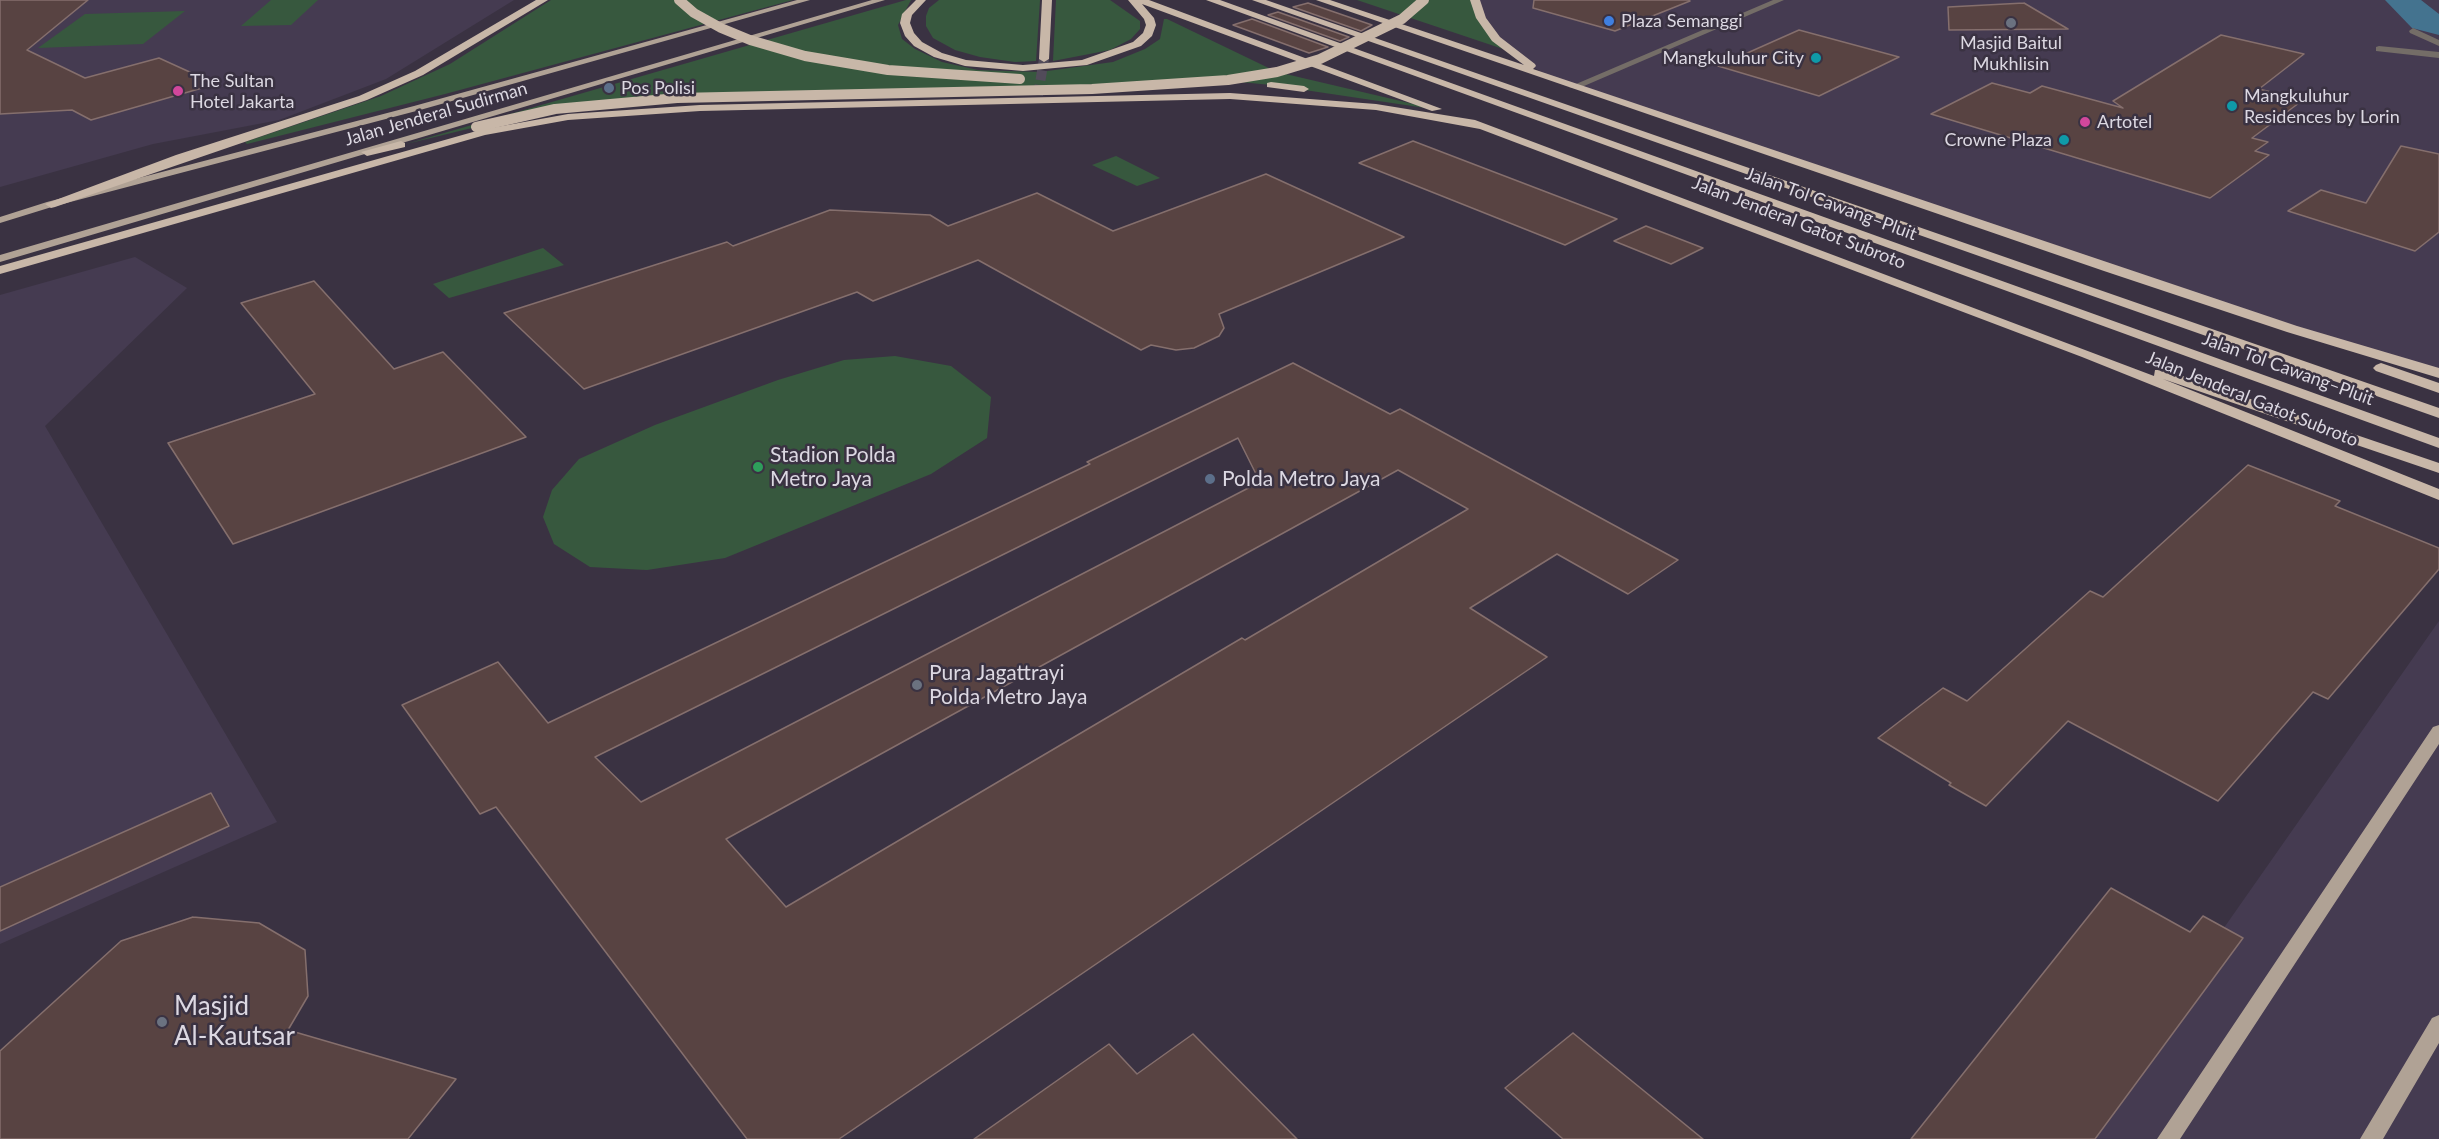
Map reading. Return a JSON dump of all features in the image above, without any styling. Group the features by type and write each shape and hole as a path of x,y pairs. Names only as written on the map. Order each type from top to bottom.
{"highway":[{"path":"51,204 180,158 363,98 419,73 543,0"},
{"path":"679,0 694,13 720,28 750,40 805,56 888,70 975,78 1214,80 1271,85 1439,110"},
{"path":"921,0 907,14 905,23 909,34 918,44 938,55 966,63 1023,68 1083,63 1137,44 1148,34 1151,25 1149,18 1133,0"},
{"path":"1044,59 1047,0"},
{"name":"Jalan Jenderal Gatot Subroto","path":"1140,0 2087,354 2439,495"},
{"name":"Jalan Tol Cawang–Pluit","path":"1211,0 2439,443"},
{"name":"Jalan Tol Cawang–Pluit","path":"1257,0 2439,413"},
{"path":"1321,0 2292,329 2439,373"},
{"path":"367,152 555,109 677,98 1104,88 1228,80 1277,72 1329,55 1402,20 1424,0"},
{"path":"1475,0 1481,18 1496,39 1531,66 1559,82"},
{"path":"1580,89 1692,134 2439,388"},
{"path":"1020,101 1038,95"},
{"path":"0,270 484,132 568,117 700,108 1169,96 1293,99 1376,107 1481,126"},
{"path":"373,164 429,139"},
{"path":"2087,354 2181,378 2439,468"}],"main road":[{"name":"Jalan Jenderal Sudirman","path":"0,220 51,204 417,108 806,0"},
{"name":"Jalan Jenderal Sudirman","path":"0,259 881,0"},
{"path":"179,218 242,189"},
{"path":"2168,1139 2439,731"},
{"path":"2371,1139 2439,1024"}],"street":[{"path":"1580,89 1780,0"},
{"path":"2413,31 2439,43"},
{"path":"2379,49 2439,55"}],"shaded area":[{"name":"The Sultan Hotel Jakarta","path":"0,0 514,0 386,79 279,120 153,144 0,187"},
{"path":"1475,0 2439,0 2439,371 2292,329 1559,82 1531,66 1496,39"},
{"path":"135,257 187,288 45,426 277,822 0,944 0,295"},
{"path":"2439,621 2439,1139 2076,1139"}],"green space":[{"path":"271,0 318,0 291,25 241,26"},
{"path":"551,0 793,0 445,94 247,144 245,142 381,96 450,64"},
{"path":"911,0 898,25 902,39 915,49 942,62 978,70 1040,72 1113,62 1145,49 1160,39 1164,19 1167,19 1277,72 1439,110 1271,85 1220,80 615,102 476,127 406,144"},
{"path":"939,0 1040,0 1036,61 1015,62 980,57 955,50 933,38 926,26 926,16 929,8"},
{"path":"1056,0 1110,0 1140,21 1140,29 1131,39 1110,50 1053,61"},
{"path":"1357,0 1475,0 1481,18 1512,52"},
{"path":"185,11 143,44 38,48 85,14"},
{"path":"1116,156 1160,178 1137,186 1092,165"},
{"path":"543,248 564,265 449,298 433,284"},
{"name":"Stadion Polda Metro Jaya","path":"895,356 951,366 991,397 987,438 931,474 725,558 647,570 590,567 554,544 543,517 552,490 579,459 655,425 778,380 844,360"}],"building":[{"path":"0,0 88,0 27,50 85,78 159,58 216,84 91,120 72,110 0,114"},
{"name":"Plaza Semanggi","path":"1534,0 1690,1 1615,31 1533,8"},
{"path":"1308,3 1372,25 1361,31 1293,7"},
{"path":"2024,3 2068,29 1949,30 1948,7"},
{"path":"1278,12 1349,37 1340,41 1268,15"},
{"path":"1252,19 1328,47 1309,53 1233,25"},
{"name":"Mangkuluhur City","path":"1799,30 1899,57 1819,96 1718,66"},
{"path":"2221,35 2304,54 2259,89 2303,100 2252,138 2268,142 2255,151 2269,155 2210,198 1931,114 1992,83 2030,93 2042,86 2123,108 2113,101"},
{"path":"1413,141 1617,219 1565,245 1359,163"},
{"path":"2401,146 2439,154 2439,232 2415,251 2288,211 2321,190 2366,203"},
{"path":"1266,174 1404,237 1219,314 1224,328 1219,336 1194,348 1176,350 1151,345 1141,350 978,260 873,301 857,292 584,389 504,313 727,242 733,246 830,210 930,215 948,226 1037,193 1113,231"},
{"path":"1646,226 1703,248 1671,264 1614,241"},
{"path":"314,281 394,369 443,352 526,437 233,544 168,443 315,394 241,303"},
{"path":"1293,363 1390,414 1400,409 1678,560 1628,594 1557,554 1470,608 1547,657 839,1139 747,1139 496,807 480,814 402,705 498,662 548,723 1090,464 1087,462","holes":["1238,438 1260,482 641,802 595,757","1398,470 1468,509 1245,640 1242,638 786,907 726,839"]},
{"path":"2248,465 2340,501 2335,506 2439,548 2439,569 2328,699 2313,692 2218,801 2068,721 1986,806 1949,785 1951,783 1878,738 1943,688 1967,701 2090,591 2103,597"},
{"path":"211,793 229,826 0,931 0,887"},
{"path":"2111,888 2190,932 2203,916 2243,938 2095,1139 1911,1139"},
{"name":"Masjid Al-Kautsar","path":"193,917 259,923 305,950 308,996 288,1030 456,1079 408,1139 0,1139 0,1051 121,941"},
{"path":"1573,1033 1703,1139 1563,1139 1505,1088"},
{"path":"1193,1034 1297,1139 974,1139 1109,1044 1137,1074"}],"waterway":[{"path":"2402,0 2424,21 2439,25"}],"tunnel":[{"path":"1038,95 1044,59"}],"place":[{"name":"Plaza Semanggi","path":"1609,21"},
{"name":"Masjid Baitul Mukhlisin","path":"2011,23"},
{"name":"Mangkuluhur City","path":"1816,58"},
{"name":"Pos Polisi","path":"609,88"},
{"name":"The Sultan Hotel Jakarta","path":"178,91"},
{"name":"Mangkuluhur Residences by Lorin","path":"2232,106"},
{"name":"Artotel","path":"2085,122"},
{"name":"Crowne Plaza","path":"2064,140"},
{"name":"Stadion Polda Metro Jaya","path":"758,467"},
{"name":"Polda Metro Jaya","path":"1210,479"},
{"name":"Pura Jagattrayi Polda Metro Jaya","path":"917,685"},
{"name":"Masjid Al-Kautsar","path":"162,1022"}]}
